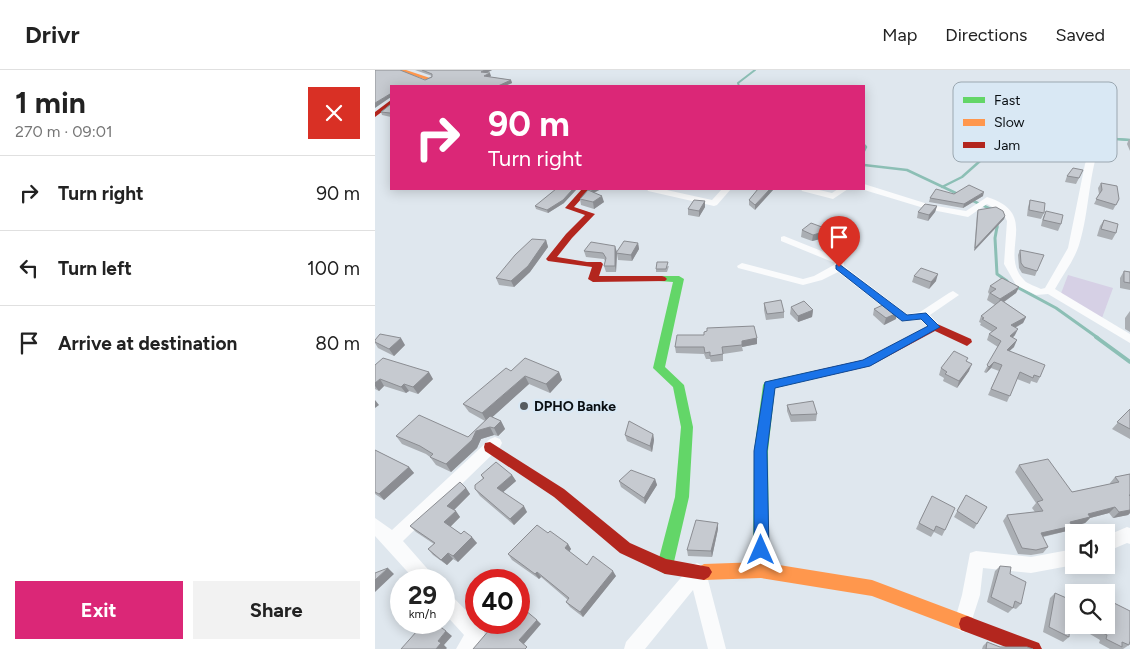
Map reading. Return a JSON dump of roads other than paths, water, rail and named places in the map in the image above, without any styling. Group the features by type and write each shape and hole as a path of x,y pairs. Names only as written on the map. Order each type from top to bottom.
{"street":[{"path":"400,70 430,74"},
{"path":"418,85 430,74"},
{"path":"375,115 384,104"},
{"path":"865,186 930,206 968,214 987,200 1007,211 1012,221 1009,264 1020,283 1040,293 1049,290 1075,244 1084,205 1090,162"},
{"path":"585,190 569,208 591,214 569,236 551,260 587,265 598,264 593,279 679,279 659,368 678,385 687,427 682,497 665,566"},
{"path":"656,190 714,203 726,190"},
{"path":"809,190 833,196 842,190"},
{"path":"785,239 840,262 839,267"},
{"path":"742,266 803,282 818,278 839,267"},
{"path":"839,267 905,318 923,315 953,295"},
{"path":"1049,290 1067,303 1130,339"},
{"path":"923,315 935,327 967,342"},
{"path":"761,570 761,451 769,385 866,363 935,327"},
{"path":"392,541 493,445 559,493 625,548 665,566 697,572 761,570 872,588 1033,649"},
{"path":"375,526 392,541 416,569"},
{"path":"1115,540 1127,535 1130,536"},
{"path":"963,623 971,595 976,559 1031,565 1065,559"},
{"path":"633,649 697,572"},
{"path":"697,572 717,649"},
{"path":"455,612 475,635 465,649"}],"waterway":[{"path":"739,85 738,83 755,70"},
{"path":"1117,139 1130,140 1117,139"},
{"path":"943,187 962,177 979,162"},
{"path":"865,165 907,170 943,187"},
{"path":"943,187 960,195"},
{"path":"971,200 993,210"},
{"path":"997,228 998,221"},
{"path":"997,227 995,238 997,274 1007,281"},
{"path":"1015,286 1056,308 1098,338"},
{"path":"1096,337 1130,362"}],"place":[{"name":"DPHO Banke","path":"524,406"}]}
